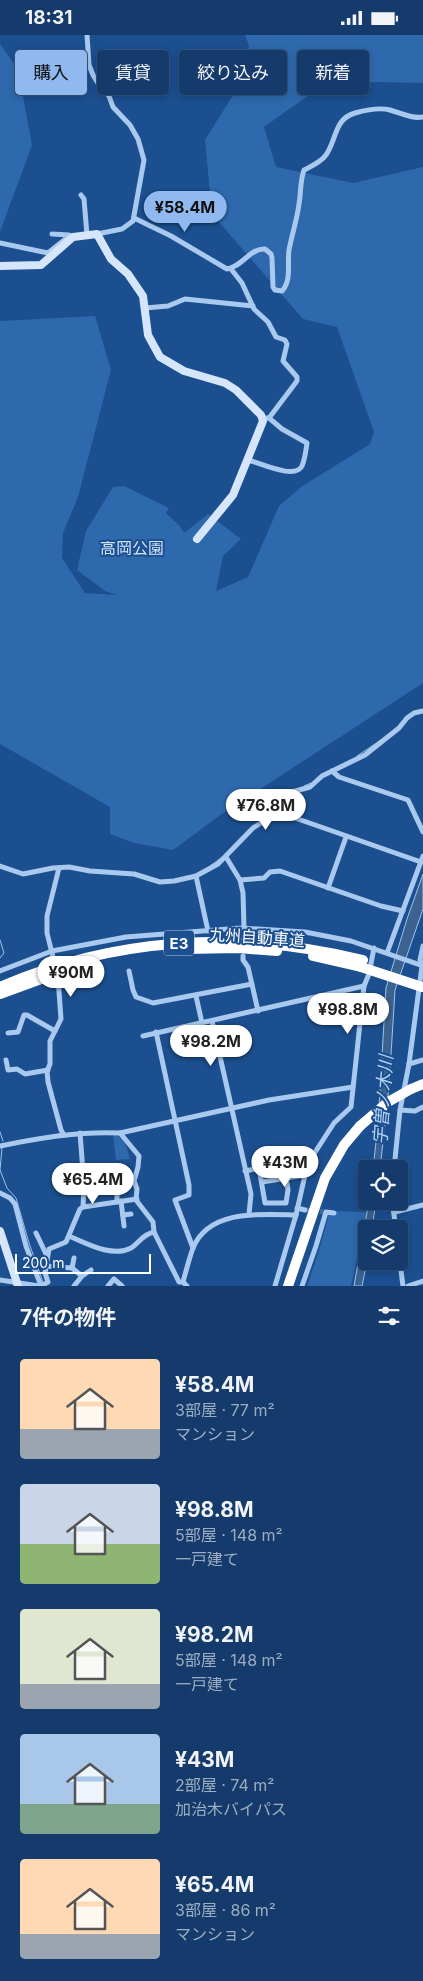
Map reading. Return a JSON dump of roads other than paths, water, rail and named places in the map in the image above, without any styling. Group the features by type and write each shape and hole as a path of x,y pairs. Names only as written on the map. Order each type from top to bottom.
{"highway":[{"name":"九州自動車道","path":"0,987 70,962 133,948 203,941 271,943 306,948 362,964 423,985"},
{"name":"九州自動車道","path":"0,994 22,985 90,964 134,955 203,948 271,950 362,964"},
{"path":"288,1286 325,1179 344,1145 361,1129 423,1084"},
{"path":"412,1092 423,1091"},
{"path":"295,1286 330,1182 361,1129"}],"street":[{"path":"0,243 48,253 68,237 72,238 122,229 129,225 134,218 144,160 138,139 130,125 113,107 109,96 93,75 89,65 87,35"},
{"path":"134,218 171,236 224,268 232,269 258,250 265,249 271,254 272,258 273,287 275,290 282,291 288,279 289,251 304,170 319,162 326,155 341,120 355,113 376,109 388,109 408,117 423,117"},
{"path":"81,195 84,199 84,235"},
{"path":"98,233 111,259 136,283 144,296 148,335 160,357 184,371 225,383 266,418 308,443 302,466 298,471 290,473 248,460"},
{"path":"52,234 84,235"},
{"path":"0,266 41,265 72,238"},
{"path":"197,539 233,495 266,418 298,381 297,377 283,361 287,344 285,340 276,337 268,322 253,306 242,283 232,269"},
{"path":"145,308 168,306 185,299 253,306"},
{"path":"0,866 23,874 59,867 134,874 160,881 174,881 196,876 218,864 253,828 278,812 283,800 292,793 310,787 322,776 365,755 393,733 407,718 414,713 423,711"},
{"path":"332,771 339,777 408,800 423,832"},
{"path":"278,812 420,862"},
{"path":"328,888 346,837"},
{"path":"388,953 423,855"},
{"path":"226,857 240,880 243,893 242,930"},
{"path":"53,954 47,933 47,916 59,867"},
{"path":"240,880 264,878 270,872 280,871 381,906 403,911"},
{"path":"196,876 208,931"},
{"path":"0,971 53,954 126,937 242,930 305,932 351,941 421,965"},
{"path":"395,1160 423,946"},
{"path":"275,1286 296,1215 305,1175 312,1157 334,1123 352,1107 364,986 369,974 374,948"},
{"path":"243,956 248,967 258,1011"},
{"path":"129,971 132,990 136,997 153,1003 252,984"},
{"path":"58,979 61,1019 50,1041 48,1082 64,1135"},
{"path":"143,1036 364,986"},
{"path":"196,996 202,1023"},
{"path":"8,1033 18,1032 24,1015 55,1031"},
{"path":"212,1021 230,1108 251,1194 249,1214"},
{"path":"156,1033 189,1185 189,1195 175,1200 193,1248"},
{"path":"6,1060 8,1070 17,1069 26,1074 48,1070"},
{"path":"409,1064 423,1060"},
{"path":"0,1146 80,1133 120,1133 269,1100 353,1087"},
{"path":"400,1110 415,1111 423,1107"},
{"path":"80,1133 84,1185 83,1207"},
{"path":"120,1133 139,1155 134,1181 137,1189 137,1199 153,1222 154,1233 183,1283"},
{"path":"245,1171 312,1157"},
{"path":"260,1168 265,1203 286,1203 288,1190 286,1177"},
{"path":"262,1182 305,1175"},
{"path":"116,1187 124,1226"},
{"path":"0,1193 10,1198 15,1204 26,1246 44,1285"},
{"path":"44,1285 49,1249 66,1243 80,1209 137,1199"},
{"path":"395,1220 395,1212 423,1205"},
{"path":"297,1208 305,1210"},
{"path":"302,1286 326,1212 334,1213"},
{"path":"122,1215 131,1214"},
{"path":"183,1283 193,1248 210,1226 249,1214 296,1215"},
{"path":"0,1231 17,1284"},
{"path":"36,1233 47,1256"},
{"path":"69,1236 93,1246 115,1251 130,1248 148,1233 154,1233"},
{"path":"72,1268 74,1258"},
{"path":"46,1266 72,1268 82,1276"},
{"path":"74,1286 91,1269"},
{"path":"401,1270 403,1286"},
{"path":"108,1286 114,1279 122,1286"},
{"path":"0,1280 17,1284 44,1285"},
{"path":"408,1286 423,1281"},
{"path":"173,1286 183,1283"}],"water":[{"name":"宇曽ノ木川","path":"423,874 423,909 395,990 389,1087 381,1160 374,1160 386,988"},
{"path":"367,1210 375,1210 373,1220 366,1220"},
{"path":"358,1263 358,1270 365,1270 362,1286 354,1286"}],"waterway":[{"path":"357,756 381,740"},
{"path":"304,786 311,783"},
{"path":"210,866 221,858"},
{"path":"0,940 4,953 0,958"},
{"path":"0,1132 3,1141"},
{"path":"2,1148 0,1170 7,1188 16,1198 43,1282"}],"tunnel":[{"path":"305,1210 326,1212"}],"park label":[{"name":"高岡公園","path":"132,548"}]}
